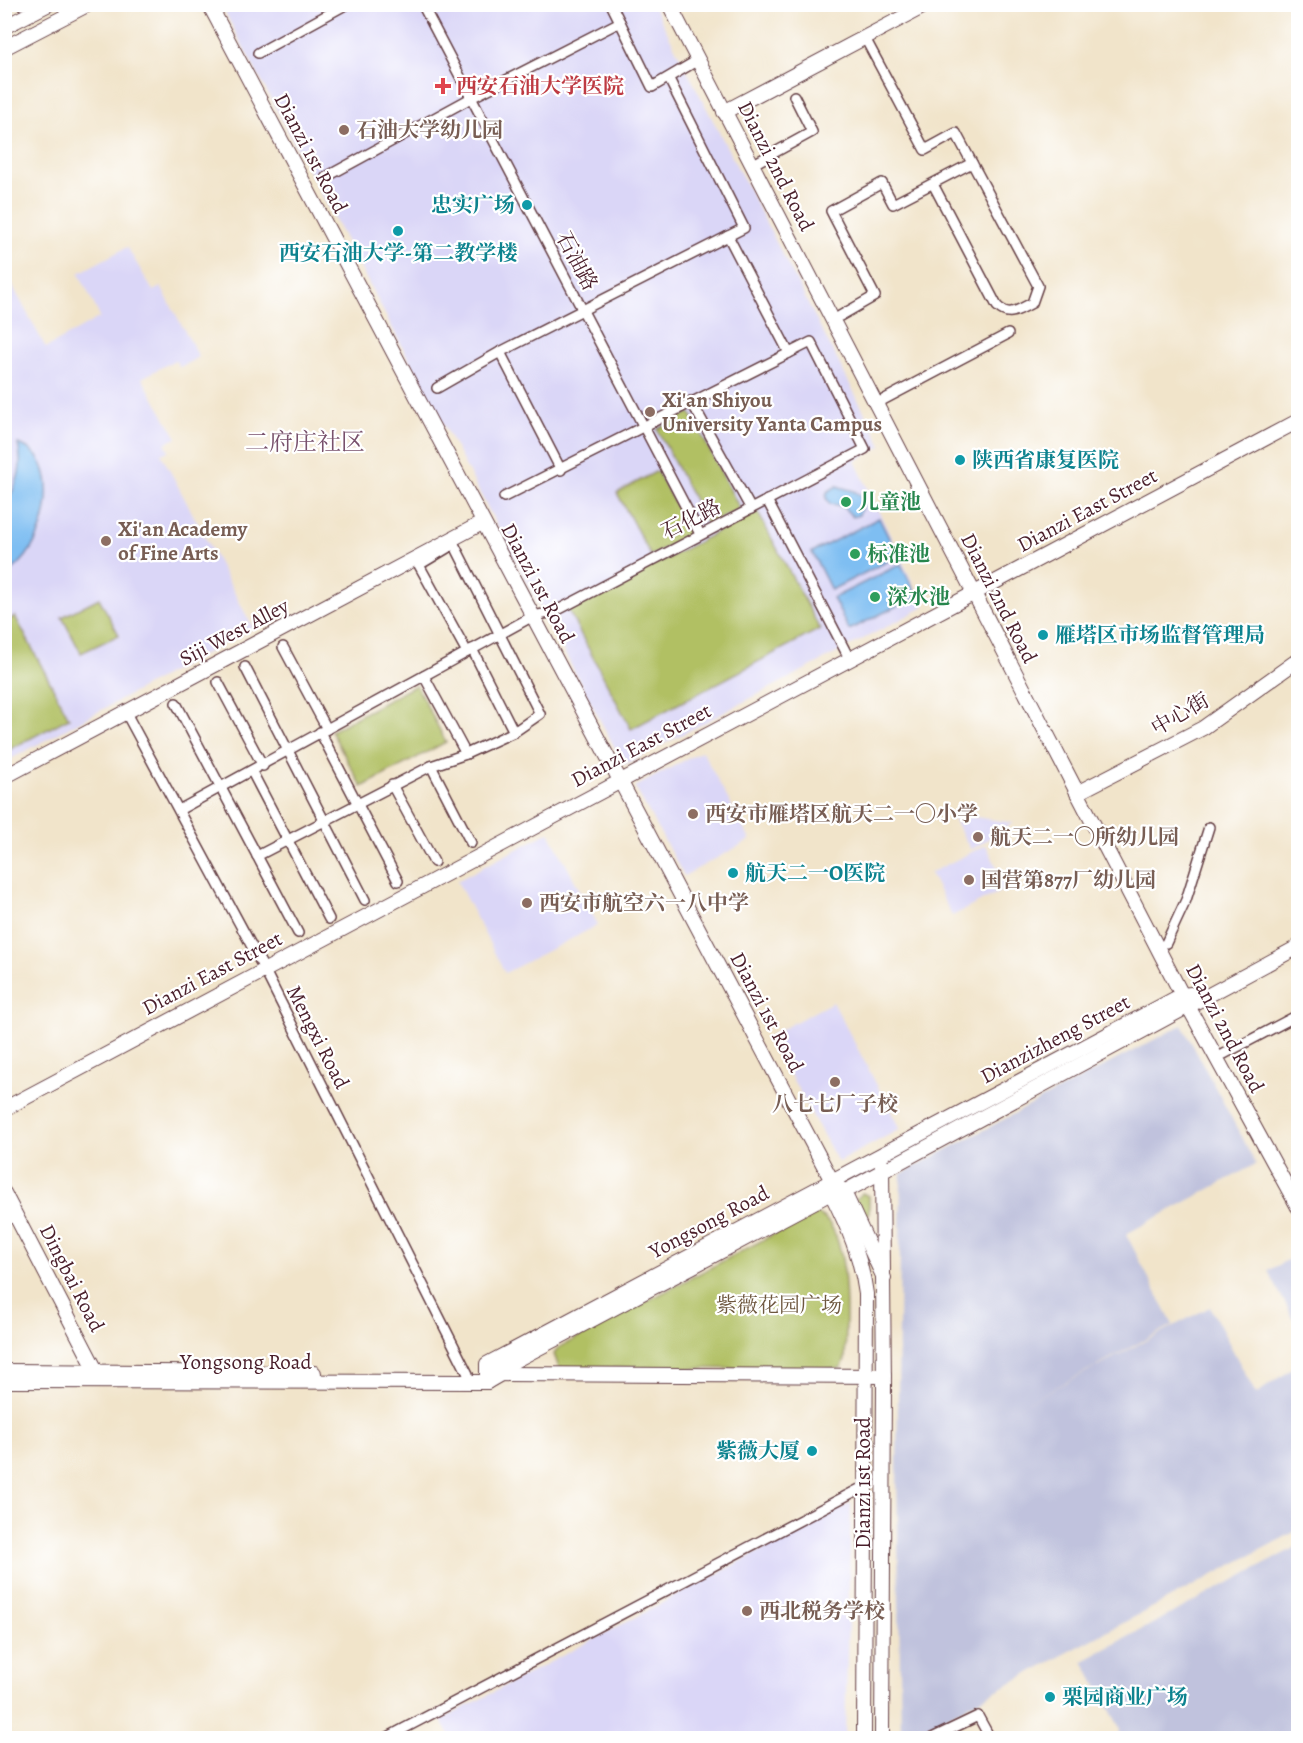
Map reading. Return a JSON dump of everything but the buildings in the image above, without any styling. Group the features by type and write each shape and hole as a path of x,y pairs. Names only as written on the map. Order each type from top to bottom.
{"main road":[{"path":"4,27 49,4"},
{"path":"4,48 89,4"},
{"name":"Dianzi 1st Road","path":"209,4 836,1188 862,1266 866,1294 864,1738"},
{"name":"Dianzi 2nd Road","path":"669,4 698,60 759,161 883,400 977,592"},
{"name":"Dianzi 2nd Road","path":"679,4 726,107 1299,1207"},
{"path":"726,107 911,4"},
{"path":"726,107 928,4"},
{"name":"Dianzi East Street","path":"4,1109 849,658 1299,421"},
{"name":"Siji West Alley","path":"4,777 482,523"},
{"name":"中心街","path":"1081,791 1203,728 1299,660"},
{"name":"Dianzi 2nd Road","path":"1081,791 1166,943 1189,999 1224,1054 1299,1190"},
{"name":"Dianzizheng Street","path":"836,1188 882,1171 1299,938"},
{"name":"Dianzizheng Street","path":"836,1188 882,1156 1189,999 1299,947"},
{"name":"Dianzi 1st Road","path":"882,1156 884,1278 882,1738"},
{"path":"836,1188 884,1278"},
{"name":"Yongsong Road","path":"4,1381 100,1378 491,1377 499,1369 836,1188"},
{"name":"Dingbai Road","path":"4,1193 100,1378"},
{"name":"Yongsong Road","path":"4,1371 100,1378"},
{"path":"491,1377 884,1376"}],"street":[{"path":"258,53 347,4"},
{"name":"石油路","path":"422,4 700,534"},
{"path":"611,4 652,87 698,60"},
{"path":"326,177 471,98 620,22"},
{"path":"865,38 925,150 956,133 1038,286 1037,295 1032,303 1011,313 1003,312 997,306 933,184"},
{"path":"437,388 500,352 744,228 669,78"},
{"path":"759,161 812,132 794,96"},
{"path":"840,316 875,296 831,211 882,183 894,204 972,163"},
{"path":"504,497 789,353 728,236"},
{"path":"883,400 1008,334"},
{"name":"石化路","path":"179,810 263,766 532,616 554,612 865,449 811,342 789,353"},
{"path":"500,352 561,470"},
{"path":"692,401 750,509"},
{"path":"767,500 849,658"},
{"path":"257,856 431,765 466,754 514,732 540,714 454,544 419,565 470,651 514,732"},
{"path":"283,647 398,881"},
{"path":"245,667 365,900"},
{"path":"424,675 466,754"},
{"path":"218,682 263,766"},
{"path":"176,703 298,933"},
{"name":"Mengxi Road","path":"126,713 264,969 468,1378"},
{"path":"431,765 471,843"},
{"path":"252,772 329,919"},
{"path":"392,785 434,862"},
{"path":"1166,943 1186,900 1209,827"},
{"path":"1224,1054 1299,1015"},
{"path":"386,1738 865,1486"},
{"path":"932,1738 978,1716 990,1738"}],"shaded area":[{"name":"Xi'an Shiyou University Yanta Campus","path":"221,5 653,5 882,446 855,461 924,607 624,765"},
{"name":"Xi'an Academy of Fine Arts","path":"127,247 153,291 161,287 199,357 180,367 175,360 142,378 177,438 165,443 169,451 161,454 253,628 5,762 4,270 46,348 100,317 79,273"},
{"name":"西安市雁塔区航天二一〇小学","path":"702,751 750,840 684,876 635,787"},
{"name":"航天二一〇所幼儿园","path":"950,813 1013,823 971,850"},
{"name":"西安市航空六一八中学","path":"549,832 598,925 505,973 457,881"},
{"name":"国营第877厂幼儿园","path":"986,845 1007,888 952,916 930,873"},
{"name":"八七七厂子校","path":"833,1002 900,1129 838,1162 769,1036"},
{"path":"1182,1025 1256,1164 1126,1234 1173,1325 1015,1409 1210,1307 1256,1394 1298,1365 1298,1530 907,1738 901,1738 897,1472 901,1174"},
{"path":"1298,1254 1298,1327 1268,1271"},
{"name":"西北税务学校","path":"851,1503 845,1738 452,1738 441,1720"},
{"path":"1298,1546 1298,1738 1119,1738 1120,1728 1083,1661"}],"green space":[{"path":"690,412 740,509 707,525 657,429"},
{"path":"657,471 691,534 651,556 617,493"},
{"path":"757,511 820,629 631,729 568,610"},
{"path":"99,598 119,635 81,653 62,617"},
{"path":"15,616 69,718 5,752 5,622"},
{"path":"416,685 446,742 362,787 331,731"},
{"path":"862,1193 869,1196 869,1214 862,1217 855,1200"},
{"name":"紫薇花园广场","path":"814,1213 827,1220 835,1235 841,1255 846,1301 845,1359 842,1367 837,1369 559,1368 554,1354 558,1348"}],"water":[{"path":"18,444 34,453 43,468 47,487 46,508 41,529 32,548 19,564 5,574 5,499 9,498 19,472"},
{"name":"儿童池","path":"837,486 861,496 864,500 859,515 853,517 842,506 830,504 826,498 827,492"},
{"name":"标准池","path":"879,518 898,556 831,590 812,552"},
{"name":"深水池","path":"901,564 917,596 849,630 833,598"}],"place":[{"name":"西安石油大学医院","path":"443,86"},
{"name":"石油大学幼儿园","path":"344,130"},
{"name":"忠实广场","path":"527,205"},
{"name":"西安石油大学-第二教学楼","path":"398,231"},
{"name":"Xi'an Shiyou University Yanta Campus","path":"650,412"},
{"name":"陕西省康复医院","path":"960,460"},
{"name":"儿童池","path":"846,502"},
{"name":"Xi'an Academy of Fine Arts","path":"106,541"},
{"name":"标准池","path":"855,554"},
{"name":"深水池","path":"875,597"},
{"name":"雁塔区市场监督管理局","path":"1043,635"},
{"name":"西安市雁塔区航天二一〇小学","path":"693,814"},
{"name":"航天二一〇所幼儿园","path":"978,837"},
{"name":"航天二一O医院","path":"733,873"},
{"name":"国营第877厂幼儿园","path":"969,880"},
{"name":"西安市航空六一八中学","path":"527,903"},
{"name":"八七七厂子校","path":"835,1082"},
{"name":"紫薇大厦","path":"812,1451"},
{"name":"西北税务学校","path":"747,1611"},
{"name":"栗园商业广场","path":"1050,1697"}],"district":[{"name":"二府庄社区","path":"305,442"}]}
